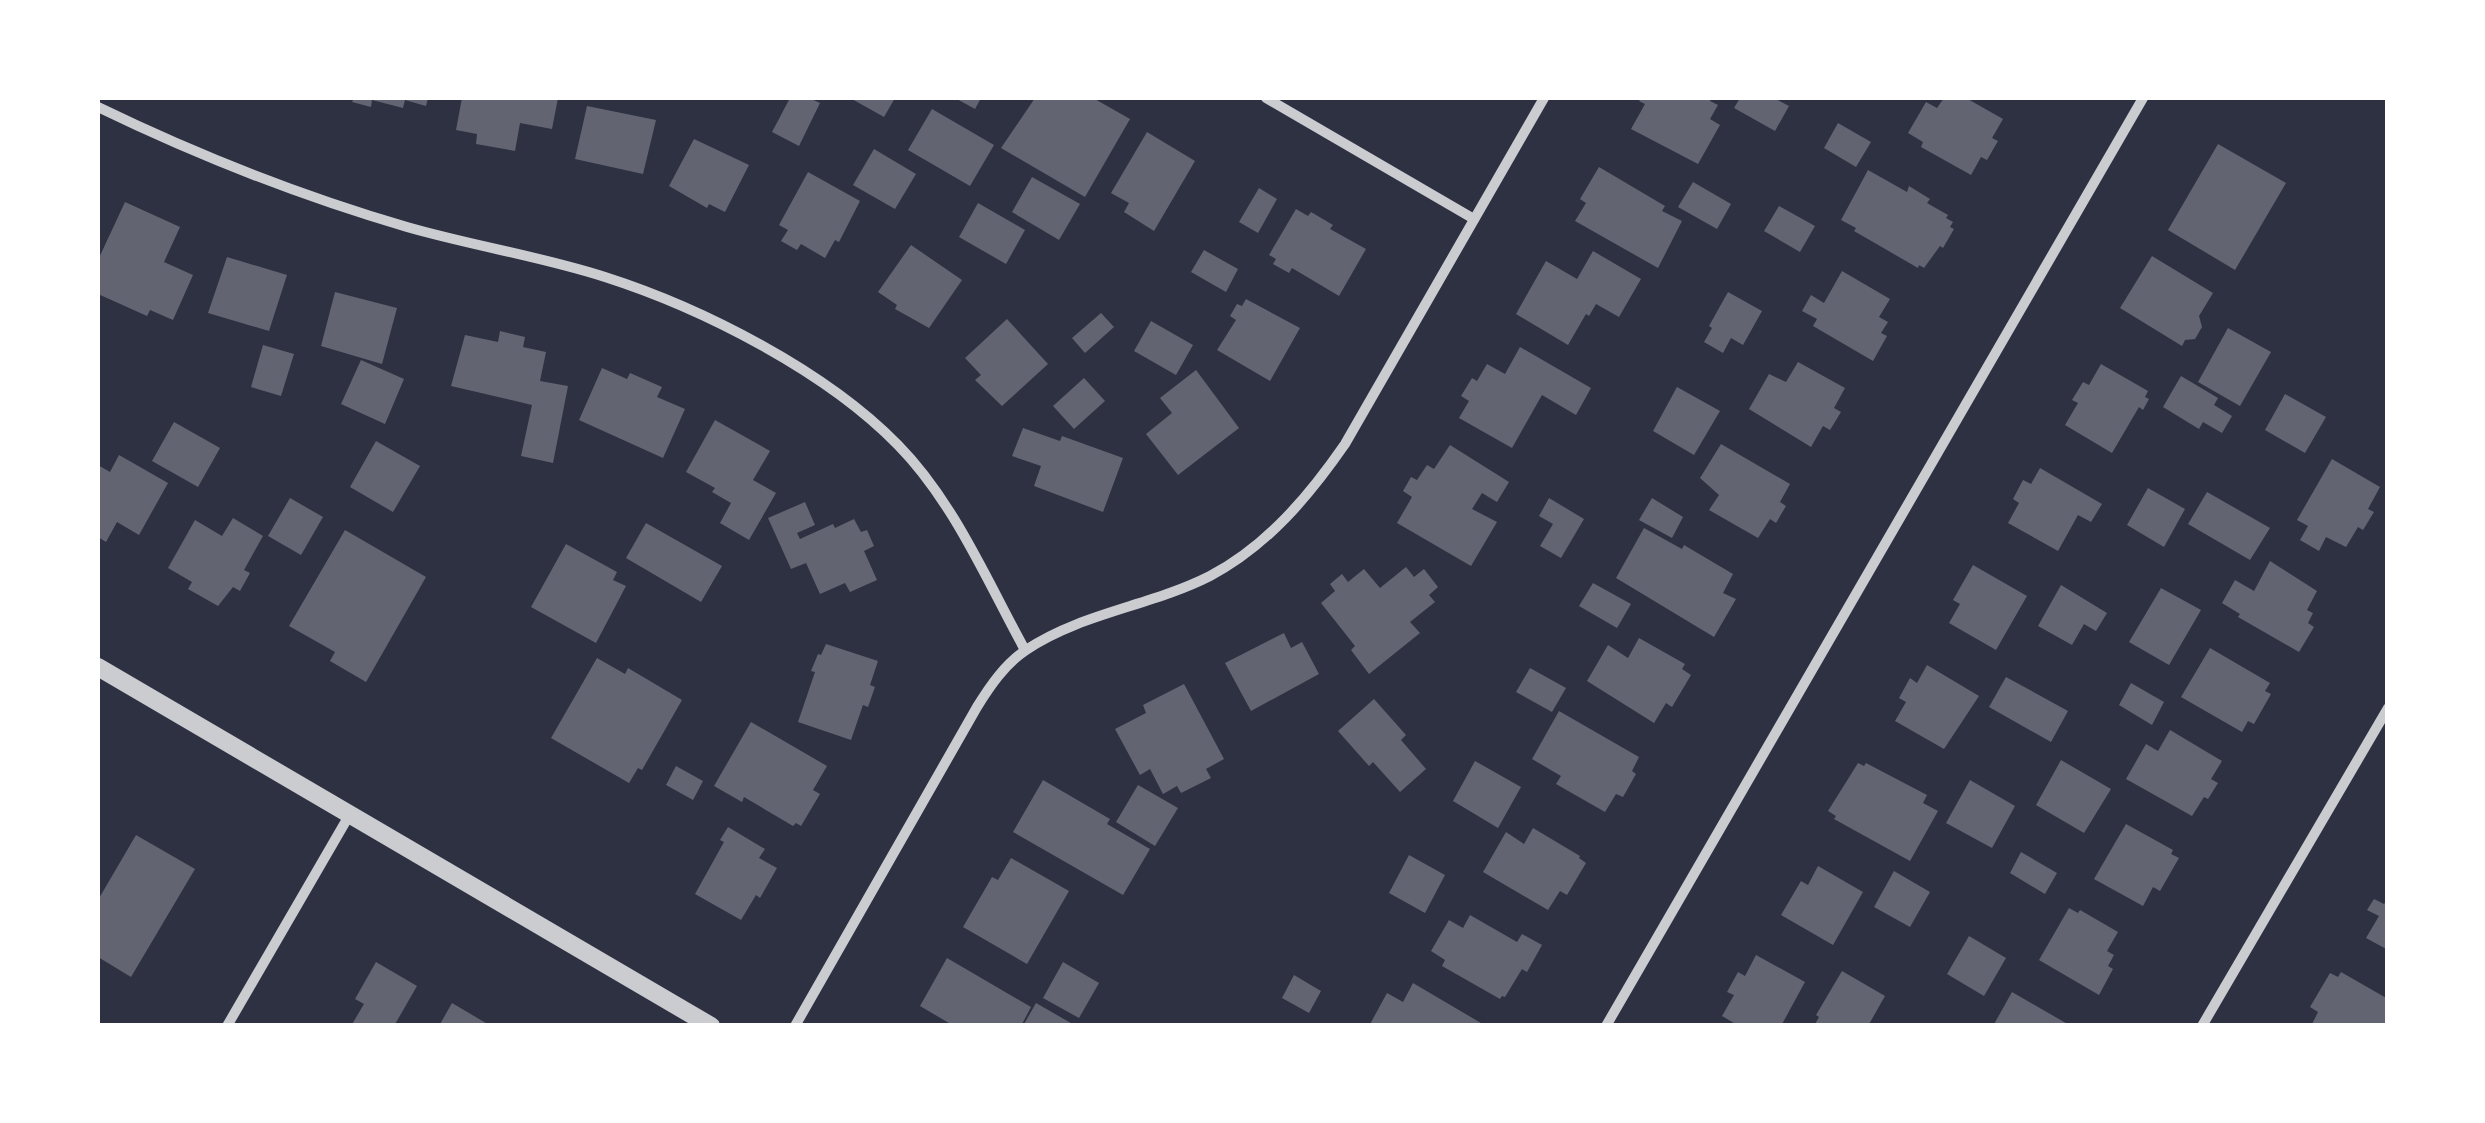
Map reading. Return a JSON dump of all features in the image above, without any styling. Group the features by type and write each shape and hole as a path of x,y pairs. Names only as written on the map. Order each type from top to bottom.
{"street":[{"path":"1266,98 1474,219"},
{"path":"795,1026 977,707 1006,668 1025,650 1060,632 1154,600 1212,575 1254,547 1321,478 1345,444 1544,98"},
{"path":"1606,1026 2142,98"},
{"path":"98,107 230,165 332,203 411,228 605,277 665,298 724,325 784,360 843,399 898,444 933,488 1025,650"},
{"path":"98,667 710,1026"},
{"path":"2202,1026 2388,708"},
{"path":"227,1026 350,814"}],"building":[{"path":"354,98 428,98 426,106 405,100 403,108 372,100 371,107 352,102"},
{"path":"462,98 558,98 552,129 520,123 515,151 476,144 477,134 456,130"},
{"path":"790,98 809,98 820,103 799,146 772,132"},
{"path":"850,98 895,98 884,117"},
{"path":"955,98 981,98 975,109"},
{"path":"1035,98 1093,98 1130,119 1085,197 1001,148"},
{"path":"1712,98 1710,101 1718,105 1710,119 1720,125 1698,164 1631,129 1645,104 1639,101"},
{"path":"1740,98 1774,98 1789,106 1775,131 1734,108"},
{"path":"1944,98 1966,98 2003,119 1992,138 1998,141 1987,160 1981,157 1971,175 1921,147 1923,142 1908,133 1926,102 1937,108"},
{"path":"587,106 656,120 643,174 575,159"},
{"path":"932,109 994,145 970,186 908,150"},
{"path":"1838,123 1871,142 1856,167 1824,148"},
{"path":"1147,132 1195,161 1154,231 1124,212 1129,203 1111,193"},
{"path":"694,139 749,165 725,212 709,204 707,208 669,186"},
{"path":"2218,144 2286,183 2235,270 2168,230"},
{"path":"874,149 916,174 895,209 853,185"},
{"path":"1599,167 1665,206 1662,211 1682,221 1658,268 1575,221 1586,203 1580,199"},
{"path":"1868,170 1907,192 1909,186 1930,199 1927,203 1953,222 1950,227 1954,229 1943,248 1940,246 1924,268 1854,231 1856,228 1841,220"},
{"path":"808,172 860,201 839,242 835,240 825,258 801,244 797,250 781,241 788,230 779,225"},
{"path":"1032,177 1080,204 1059,240 1012,212"},
{"path":"1693,182 1731,204 1717,229 1678,207"},
{"path":"1259,188 1277,199 1258,233 1239,222"},
{"path":"125,202 180,227 164,262 193,275 173,320 150,310 147,316 98,294 98,260"},
{"path":"978,203 1025,230 1006,264 959,237"},
{"path":"1779,206 1815,226 1800,252 1764,231"},
{"path":"1296,209 1308,216 1311,212 1333,225 1330,229 1366,249 1339,296 1292,268 1289,273 1273,264 1276,259 1269,255"},
{"path":"911,245 962,280 929,328 895,309 897,305 878,292"},
{"path":"1204,250 1238,269 1226,292 1191,272"},
{"path":"1593,251 1641,279 1619,317 1596,304 1568,345 1516,314 1546,261 1577,279"},
{"path":"2152,256 2213,293 2199,316 2202,327 2195,339 2185,340 2182,346 2120,308"},
{"path":"227,257 287,275 269,331 208,313"},
{"path":"1842,271 1890,299 1879,317 1888,322 1881,333 1887,336 1873,361 1813,326 1817,319 1802,311 1811,295 1824,303"},
{"path":"335,292 397,308 382,364 321,346"},
{"path":"1728,292 1762,311 1743,345 1731,338 1723,353 1704,342"},
{"path":"1246,299 1300,328 1270,381 1217,350 1236,320 1230,316 1237,304 1242,306"},
{"path":"1101,313 1114,327 1085,353 1072,338"},
{"path":"1007,319 1048,364 1002,406 975,380 981,375 965,358"},
{"path":"1151,321 1193,345 1176,375 1134,351"},
{"path":"2228,328 2271,352 2240,406 2198,382"},
{"path":"500,331 525,337 523,347 546,352 540,381 568,386 553,463 521,456 532,405 451,386 465,335 498,342"},
{"path":"263,345 294,354 281,396 251,387"},
{"path":"1520,347 1591,388 1576,415 1542,395 1512,448 1459,418 1469,401 1461,396 1472,378 1477,381 1487,364 1505,374"},
{"path":"361,360 404,379 385,424 341,404"},
{"path":"1798,362 1845,388 1834,408 1841,412 1830,430 1823,426 1811,447 1749,409 1769,374 1786,382"},
{"path":"2101,364 2148,391 2145,397 2149,399 2143,410 2139,407 2112,453 2065,425 2078,403 2072,400 2083,382 2089,385"},
{"path":"602,368 627,379 630,373 662,387 657,397 685,409 663,458 579,420"},
{"path":"1196,370 1239,428 1178,475 1146,434 1172,413 1160,398"},
{"path":"2181,376 2218,398 2214,405 2232,416 2222,433 2203,422 2199,429 2163,407"},
{"path":"1084,378 1105,401 1074,429 1053,406"},
{"path":"1677,387 1720,411 1694,455 1653,431"},
{"path":"2285,394 2326,417 2305,453 2265,430"},
{"path":"715,420 770,451 753,480 776,493 749,540 720,523 731,503 712,492 715,488 686,472"},
{"path":"174,422 220,448 198,487 152,461"},
{"path":"1023,428 1060,441 1062,436 1123,458 1103,512 1034,486 1041,466 1012,456"},
{"path":"376,441 420,466 393,512 350,487"},
{"path":"1721,444 1790,484 1780,502 1786,506 1776,523 1770,519 1758,538 1709,510 1719,495 1700,478"},
{"path":"1450,445 1509,482 1497,502 1482,493 1472,509 1497,522 1471,566 1397,523 1412,497 1403,491 1411,477 1417,480 1427,465 1434,469"},
{"path":"119,455 168,483 139,535 117,522 106,542 98,537 98,465 110,472"},
{"path":"2332,459 2380,487 2368,509 2374,512 2363,530 2358,527 2346,547 2326,537 2319,551 2300,540 2308,526 2297,520"},
{"path":"2040,468 2102,504 2091,522 2078,515 2058,551 2008,523 2019,503 2013,499 2023,480 2031,484"},
{"path":"2148,488 2185,509 2164,547 2127,525"},
{"path":"2207,492 2270,528 2250,560 2188,524"},
{"path":"290,498 323,517 301,555 268,536"},
{"path":"1549,498 1584,519 1561,558 1540,546 1553,524 1539,516"},
{"path":"1652,498 1683,517 1672,538 1639,520"},
{"path":"805,502 815,525 797,533 800,539 854,519 861,532 867,530 874,546 864,551 877,580 850,592 845,583 820,594 806,563 791,569 768,518"},
{"path":"233,518 263,536 244,570 250,573 240,591 233,587 218,606 188,589 192,582 168,568 195,520 222,536"},
{"path":"646,523 722,566 701,602 626,558"},
{"path":"1644,528 1682,549 1684,545 1733,574 1723,593 1736,599 1714,637 1616,578"},
{"path":"345,530 426,577 366,682 330,661 335,652 289,626"},
{"path":"566,544 617,572 613,580 626,586 596,643 531,607"},
{"path":"2270,561 2317,591 2307,610 2313,613 2308,623 2314,627 2299,652 2238,617 2240,614 2222,603 2235,580 2254,591"},
{"path":"1973,565 2027,596 1996,650 1949,623 1960,604 1953,600"},
{"path":"1406,567 1414,577 1424,569 1438,587 1429,595 1435,602 1410,622 1420,633 1369,674 1351,650 1355,646 1321,603 1335,591 1330,584 1342,574 1348,582 1364,569 1380,588"},
{"path":"1593,583 1631,604 1617,628 1579,606"},
{"path":"2061,585 2107,613 2096,631 2084,624 2072,645 2038,626"},
{"path":"2161,588 2201,610 2169,665 2129,642"},
{"path":"1284,633 1291,648 1302,642 1319,674 1251,711 1225,663"},
{"path":"1639,638 1685,664 1682,669 1691,675 1672,707 1666,703 1654,723 1587,681 1608,645 1628,658"},
{"path":"826,644 878,661 870,685 875,687 868,707 863,705 851,740 798,722 815,672 811,671"},
{"path":"2210,648 2270,683 2265,691 2271,694 2254,724 2248,721 2242,732 2181,697"},
{"path":"597,658 625,674 628,668 682,700 642,770 638,768 629,783 551,738"},
{"path":"1927,665 1979,696 1944,749 1895,721 1906,702 1899,698 1910,678 1917,683"},
{"path":"1530,668 1566,688 1552,712 1516,692"},
{"path":"2006,677 2068,711 2051,742 1989,707"},
{"path":"2131,683 2164,702 2152,725 2119,705"},
{"path":"1184,684 1224,759 1206,769 1211,778 1181,793 1177,786 1163,794 1150,769 1140,775 1115,729 1146,713 1143,705"},
{"path":"1374,699 1406,735 1401,740 1426,769 1400,792 1373,762 1369,766 1338,731"},
{"path":"1559,711 1639,757 1632,771 1636,774 1623,797 1616,794 1605,812 1556,784 1561,776 1532,759"},
{"path":"751,722 827,766 813,790 820,794 801,826 793,826 744,797 742,802 714,786"},
{"path":"2170,730 2222,761 2211,779 2218,783 2192,816 2126,779 2146,744 2158,751"},
{"path":"2061,760 2111,789 2084,833 2036,805"},
{"path":"1475,761 1521,787 1498,828 1453,801"},
{"path":"1858,763 1866,763 1927,795 1923,803 1938,811 1910,861 1834,819 1836,816 1828,811"},
{"path":"676,766 703,781 693,800 666,785"},
{"path":"1043,780 1110,819 1107,824 1150,849 1123,895 1013,832"},
{"path":"1970,780 2015,806 1992,848 1946,823"},
{"path":"1138,785 1178,808 1155,846 1116,822"},
{"path":"2126,824 2173,850 2171,854 2179,858 2160,891 2153,887 2143,906 2094,879"},
{"path":"728,827 765,849 759,858 777,868 760,898 756,895 741,920 695,894 724,842 720,840"},
{"path":"1533,828 1586,863 1567,895 1560,891 1548,910 1483,872 1506,832 1524,844"},
{"path":"136,835 195,869 131,977 98,957 98,900"},
{"path":"2021,852 2057,873 2045,894 2010,873"},
{"path":"1409,855 1445,875 1425,913 1389,893"},
{"path":"1011,858 1069,891 1027,964 963,927 992,877 998,880"},
{"path":"1818,866 1863,892 1833,945 1781,915 1801,881 1808,885"},
{"path":"1894,871 1930,892 1910,927 1874,907"},
{"path":"2374,899 2384,904 2388,899 2388,950 2366,938 2379,916 2367,910"},
{"path":"2069,908 2078,913 2080,910 2118,932 2107,951 2114,955 2108,966 2113,969 2099,995 2039,960"},
{"path":"1470,915 1517,942 1522,934 1542,945 1527,972 1522,969 1500,999 1442,966 1445,960 1431,951 1449,920 1463,928"},
{"path":"1969,936 2006,958 1984,996 1947,974"},
{"path":"1756,955 1805,982 1781,1026 1739,1026 1722,1016 1734,995 1727,992 1738,972 1745,976"},
{"path":"947,958 1031,1007 1021,1026 954,1026 920,1006"},
{"path":"376,962 417,986 394,1026 351,1026 364,1004 355,999"},
{"path":"1063,962 1099,983 1079,1018 1043,998"},
{"path":"1842,971 1885,996 1868,1026 1814,1026 1819,1017 1816,1015"},
{"path":"2341,972 2388,999 2388,1026 2311,1026 2318,1012 2310,1007 2330,973 2338,977"},
{"path":"1294,975 1321,991 1309,1013 1282,998"},
{"path":"1413,983 1486,1026 1369,1026 1387,993 1403,1002"},
{"path":"2012,992 2071,1026 1993,1026"},
{"path":"452,1003 491,1026 439,1026"},
{"path":"1036,1003 1076,1026 1023,1026"}]}
